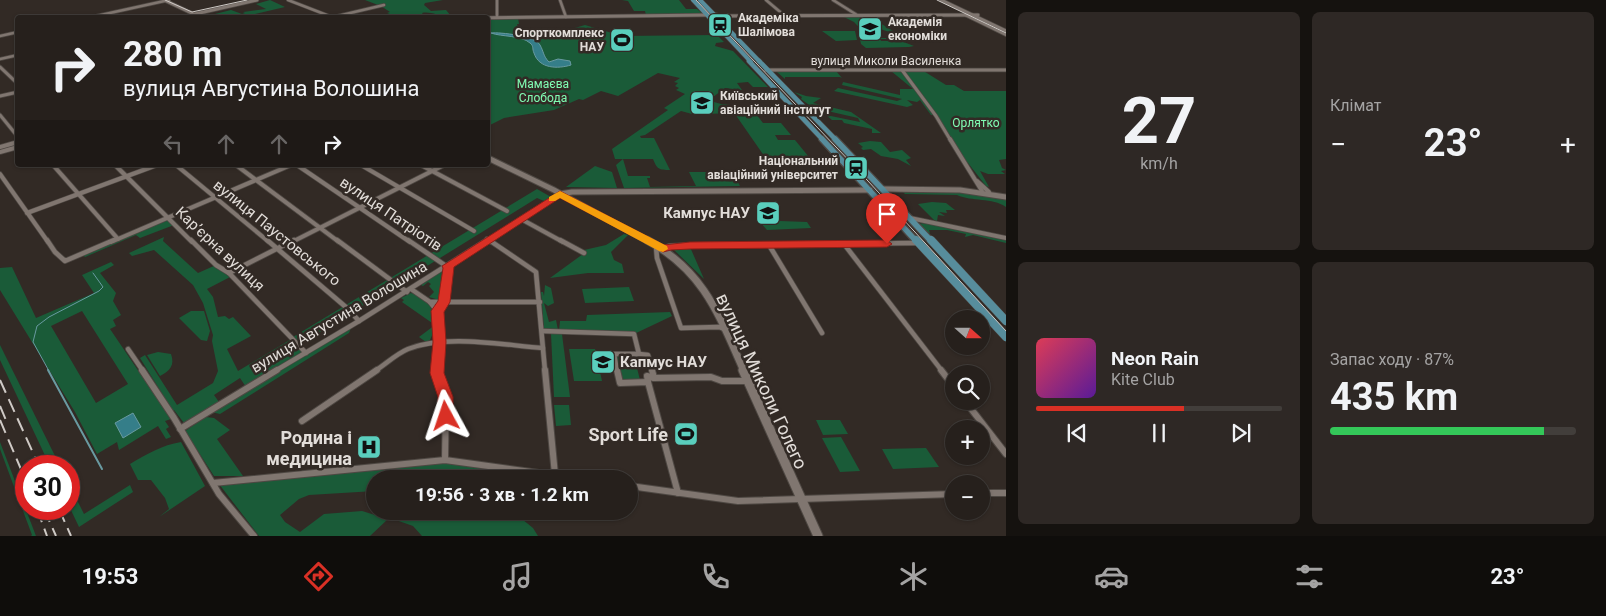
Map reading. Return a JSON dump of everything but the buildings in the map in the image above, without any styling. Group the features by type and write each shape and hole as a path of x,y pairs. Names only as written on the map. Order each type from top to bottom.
{"main road":[{"path":"167,0 197,15"},
{"path":"193,13 249,0"},
{"path":"193,13 257,0"},
{"path":"693,0 714,16 870,190 1006,337"},
{"path":"699,0 883,189 1006,322"},
{"path":"941,0 1006,30"},
{"path":"946,0 1006,30"},
{"path":"490,159 560,194 572,192 870,190"},
{"name":"вулиця Миколи Голего","path":"560,194 663,249 678,260 699,282 712,301 726,330 747,381 818,536"}],"street":[{"path":"100,15 167,0"},
{"path":"288,0 326,15"},
{"path":"497,0 497,17"},
{"path":"560,0 566,17"},
{"path":"766,0 785,16"},
{"path":"833,0 857,16"},
{"path":"340,15 384,5"},
{"path":"188,15 193,13"},
{"path":"965,15 1006,36"},
{"path":"490,17 978,15"},
{"path":"490,17 497,17"},
{"path":"0,36 15,33"},
{"path":"0,59 15,56"},
{"path":"0,67 15,81"},
{"name":"вулиця Миколи Василенка","path":"766,70 1006,70"},
{"path":"902,70 936,116 974,177 989,192"},
{"path":"0,96 15,93"},
{"path":"0,115 15,133"},
{"path":"0,147 15,143"},
{"path":"0,152 15,148"},
{"path":"55,167 80,193 118,239"},
{"name":"Карʼєрна вулиця","path":"117,167 216,265 229,273 306,353"},
{"path":"27,213 151,167"},
{"name":"вулиця Паустовського","path":"178,167 348,308 359,321"},
{"path":"239,167 320,228 409,290 430,302 437,311 440,342 437,373 446,397 445,460"},
{"path":"0,174 55,252 65,261 286,167"},
{"name":"вулиця Патріотів","path":"300,167 448,266"},
{"path":"365,167 474,231"},
{"path":"425,167 507,211"},
{"path":"229,273 440,167"},
{"path":"974,177 973,180 982,191"},
{"path":"883,189 955,189 982,191 1006,196"},
{"name":"вулиця Августина Волошина","path":"180,429 448,266 487,239 560,194"},
{"path":"908,218 1006,238"},
{"path":"521,219 584,253"},
{"path":"487,239 536,272 555,470"},
{"path":"663,249 669,246 920,243"},
{"path":"844,244 945,375"},
{"path":"656,245 657,258 681,328 719,327 726,330"},
{"path":"769,245 822,333"},
{"path":"437,311 444,302 448,266"},
{"path":"430,302 540,302"},
{"path":"542,331 634,334 639,354"},
{"path":"302,421 406,350 440,342 543,348"},
{"path":"128,349 213,483 254,536"},
{"path":"648,382 620,382 614,354 648,355 654,378"},
{"path":"678,493 647,376 654,378 711,378 722,381 747,381"},
{"path":"972,410 1006,454"},
{"path":"213,483 445,460 518,470"},
{"path":"638,487 738,501 945,494"},
{"path":"990,494 1006,493"}],"green space":[{"path":"270,0 285,7 251,15 215,14 231,10 242,14 245,13 243,12 266,9 256,4"},
{"path":"365,0 443,0 425,3 424,5 431,11 446,10 450,15 422,13 423,15 392,15 387,13 390,12 381,6 385,5 378,5"},
{"path":"622,0 679,0 686,9 697,9 703,14 646,15 645,11 634,11 628,1"},
{"path":"844,17 859,17 870,26 861,26 878,38 891,38 887,34 900,38 868,23 880,23 906,39 880,39 881,41 901,41 914,46 866,48 861,44 860,39 870,39 854,22"},
{"name":"Мамаєва Слобода","path":"490,18 518,18 518,27 554,34 585,25 622,36 717,35 724,42 716,43 715,46 733,51 768,87 753,87 748,82 737,83 742,90 725,88 713,97 706,94 700,98 721,104 749,107 754,113 692,114 681,111 645,135 640,136 641,138 654,138 670,170 659,168 653,159 615,159 612,149 668,110 664,108 685,94 676,90 679,88 675,86 678,83 674,82 680,78 658,73 618,96 601,91 583,100 579,99 554,110 504,118 490,125"},
{"path":"822,31 855,31 857,40 836,41"},
{"name":"Орлятко","path":"903,70 922,70 946,85 954,85 964,91 1006,91 1006,159 999,160 1002,168 1006,170 1001,171 1005,174 988,174 980,171 989,187 986,186 968,163 964,162 936,116"},
{"path":"836,71 842,78 785,77 785,79 777,72"},
{"path":"891,71 902,71 933,115 931,115 920,100 917,102 907,100 913,105 907,107 834,91 838,88 897,101 902,99 842,85 843,82 900,95 900,89 913,89"},
{"path":"794,92 821,98 813,103 851,112 881,133 872,133 872,129 844,123 842,120 832,120 826,115 860,122 858,118 816,110"},
{"path":"735,114 756,114 763,123 781,123 791,135 775,135 778,140 795,140 813,162 767,160"},
{"path":"881,142 890,152 902,150 911,158 906,160 911,166 898,159 881,156 871,149 863,150 861,148 863,147 858,143"},
{"path":"623,159 628,176 650,176 650,178 647,178 650,187 696,186 689,172 724,172 723,170 731,170 740,186 624,188 616,165"},
{"path":"595,166 612,172 617,188 566,187"},
{"path":"537,189 551,197 544,201 537,198 301,344 293,337"},
{"path":"901,190 950,191 1006,198 1006,207 995,202 957,195 905,194"},
{"path":"946,203 955,210 946,210 947,213 939,212 945,216 938,215 937,221 934,220 918,204"},
{"path":"167,219 174,225 140,238 136,235 85,257 82,254"},
{"path":"760,222 807,222 811,228 767,230"},
{"path":"925,223 1006,239 1006,243 973,235 965,237 966,234 947,230 929,230 930,233 917,224"},
{"path":"624,234 628,235 611,252 614,260 622,264 624,273 588,273 550,278 583,254 584,250 606,245"},
{"path":"164,237 163,241 198,273 216,265 232,276 207,289 213,297 218,317 225,316 229,319 233,317 251,336 227,349 238,371 293,338 306,353 246,387 240,378 214,395 219,402 186,423 173,411 140,358 145,355 177,405 213,383 218,371 212,341 213,335 203,303 193,285 154,250 132,256 129,253"},
{"path":"690,247 704,279 673,249"},
{"path":"111,262 114,265 100,273 116,293 113,301 121,315 113,320 116,326 110,329 171,419 165,421 169,427 166,429 171,437 166,439 158,426 119,450 117,442 97,454 75,412 0,290 0,268 12,267 36,318 94,293 82,275","holes":["82,311 128,384 96,403 51,326"]},
{"path":"443,270 447,273 443,296 439,300 429,297 434,292 429,286 431,284 428,282 423,286 421,285"},
{"path":"545,285 551,288 554,303 548,306 544,303 549,322 556,320 558,330 544,329 541,292 543,292 544,296"},
{"path":"629,287 634,301 585,303 582,289"},
{"path":"411,293 427,302 433,311 439,327 433,333 430,340 426,342 419,337 435,325 402,302 404,300 401,298"},
{"path":"191,311 204,311 210,331 207,341 201,340 179,318"},
{"path":"670,312 672,316 634,334 559,331 560,321 586,321 587,315"},
{"path":"351,328 349,333 220,414 211,412"},
{"path":"551,334 562,334 570,397 554,397"},
{"path":"0,345 55,455 45,455 0,360"},
{"path":"569,349 595,349 602,381 574,381"},
{"path":"158,352 171,354 172,358 171,367 160,376 147,355"},
{"path":"616,355 625,355 626,360 635,360 640,380 622,381"},
{"path":"554,405 569,405 571,425 556,426"},
{"path":"206,417 214,418 230,430 217,439 243,476 214,476 185,431"},
{"path":"816,420 840,420 848,434 823,435"},
{"path":"841,437 860,471 840,472 822,438"},
{"path":"0,442 15,481 15,489 0,449"},
{"path":"181,442 205,486 159,517 169,509 165,498 151,480 138,480 130,464 149,453"},
{"path":"926,448 939,467 893,469 882,449"},
{"path":"445,460 505,470 366,470 366,492 309,495 299,499 280,515 285,522 300,532 324,514 362,511 366,512 366,520 387,520 370,536 259,536 219,484"},
{"path":"130,485 133,492 79,527 76,520 80,520 80,506 84,514"},
{"path":"26,520 30,520 36,536 32,535"},
{"path":"396,520 523,520 533,528 538,536 422,536 413,526"}],"water":[{"path":"491,33 509,34 532,39 540,45 549,62 558,59 570,61 571,65 555,67 544,65 536,58 532,45 526,40"},
{"path":"133,413 141,427 123,438 115,423"}],"waterway":[{"path":"49,371 33,342 37,326 49,317 99,291 103,287 93,273"},
{"path":"48,370 102,469"}],"tram line":[{"path":"165,0 192,12 247,0"},
{"path":"696,0 856,168 1006,331"},
{"path":"937,0 1006,33"}],"railway":[{"path":"0,380 34,455"},
{"path":"0,406 8,425"},
{"path":"0,420 15,455"},
{"path":"41,520 47,536"},
{"path":"49,520 56,536"},
{"path":"64,520 71,536"}],"slow traffic":[{"path":"552,199 560,194 663,249"}],"place":[{"name":"Академіка Шалімова","path":"720,25"},
{"name":"Академія економіки","path":"870,29"},
{"name":"Спорткомплекс НАУ","path":"622,40"},
{"name":"Київський авіаційний інститут","path":"702,103"},
{"name":"Національний авіаційний університет","path":"856,168"},
{"name":"Кампус НАУ","path":"768,213"},
{"name":"Капмус НАУ","path":"603,362"},
{"name":"Sport Life","path":"686,434"},
{"name":"Родина і медицина","path":"369,447"}],"route":[{"path":"446,416 446,397 437,373 440,342 437,311 444,302 448,266 487,239 560,194 663,249 669,246 690,245 887,244"}]}
